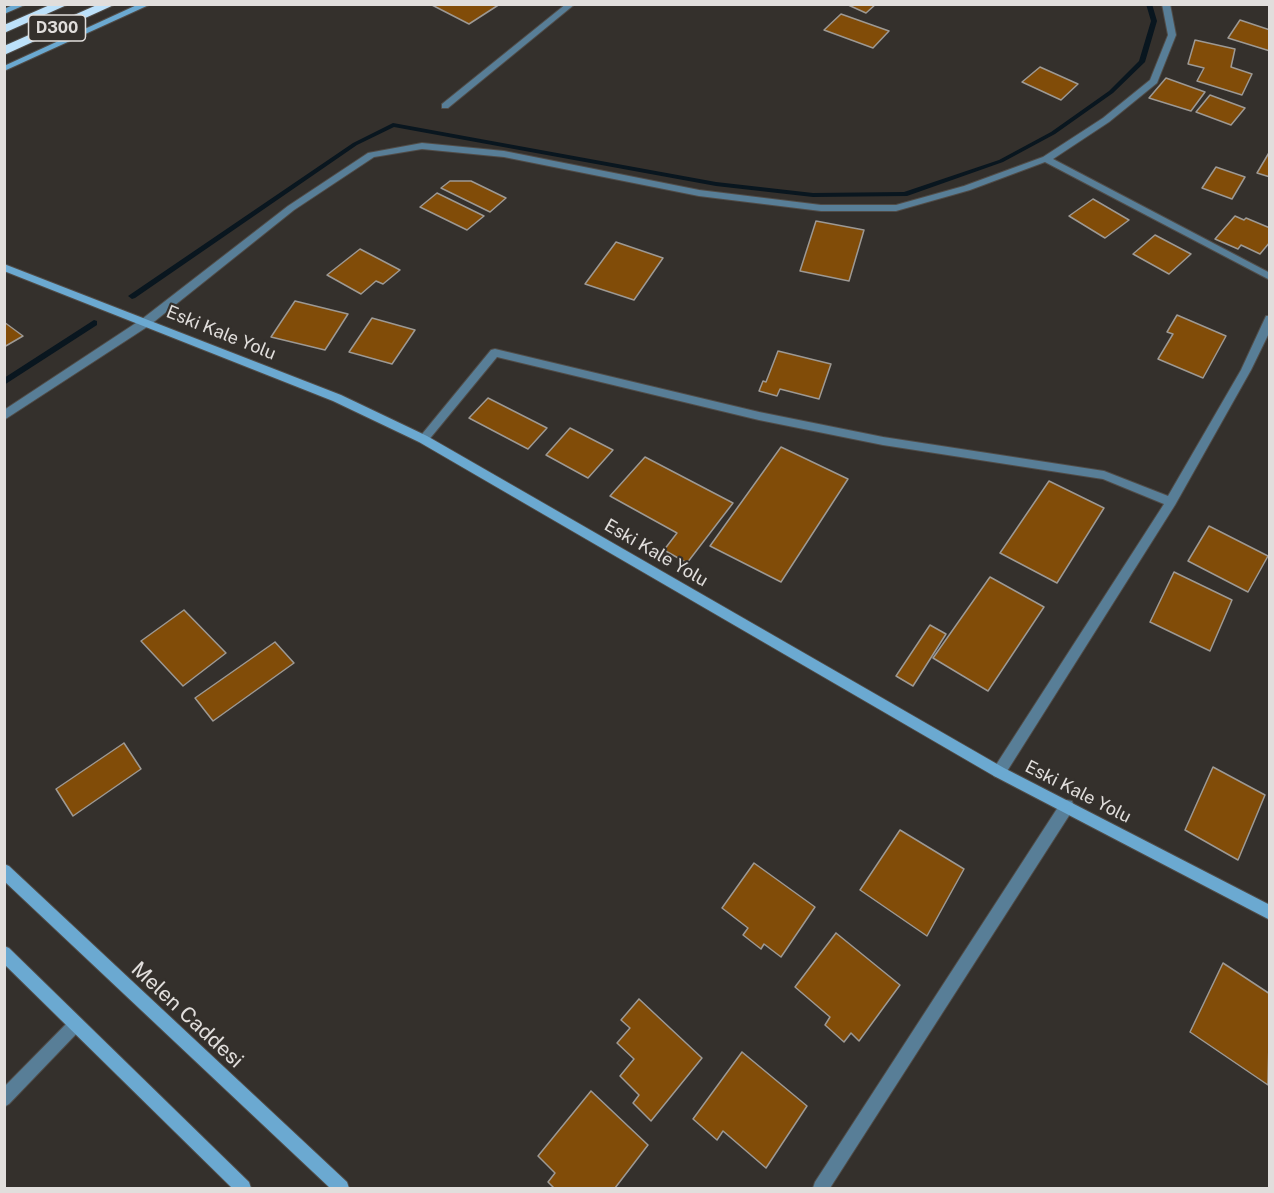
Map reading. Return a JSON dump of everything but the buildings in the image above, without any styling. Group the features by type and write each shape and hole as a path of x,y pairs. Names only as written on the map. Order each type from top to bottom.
{"highway":[{"name":"D300","path":"4,30 63,4"},
{"name":"D300","path":"4,51 110,4"}],"street":[{"path":"4,12 23,4"},
{"path":"4,69 147,4"},
{"path":"445,106 571,4"},
{"path":"4,416 146,322 291,208 371,155 422,146 504,154 699,193 821,208 896,208 967,188 1046,159 1106,120 1154,81 1172,35 1166,4"},
{"path":"1046,159 1269,277"},
{"name":"Eski Kale Yolu","path":"4,267 337,398 423,439 999,772 1269,913"},
{"path":"999,772 1172,502 1246,370 1269,320"},
{"path":"423,439 495,354 759,416 861,437 1104,474 1172,502"},
{"path":"821,1188 1067,806"},
{"name":"Melen Caddesi","path":"4,871 341,1188"},
{"path":"4,953 243,1188"},
{"path":"4,1098 76,1024"}],"waterway":[{"path":"132,296 355,144 393,125 716,184 813,195 905,194 1001,161 1053,133 1111,92 1142,62 1154,21 1149,4"},
{"path":"4,382 94,323"}]}
